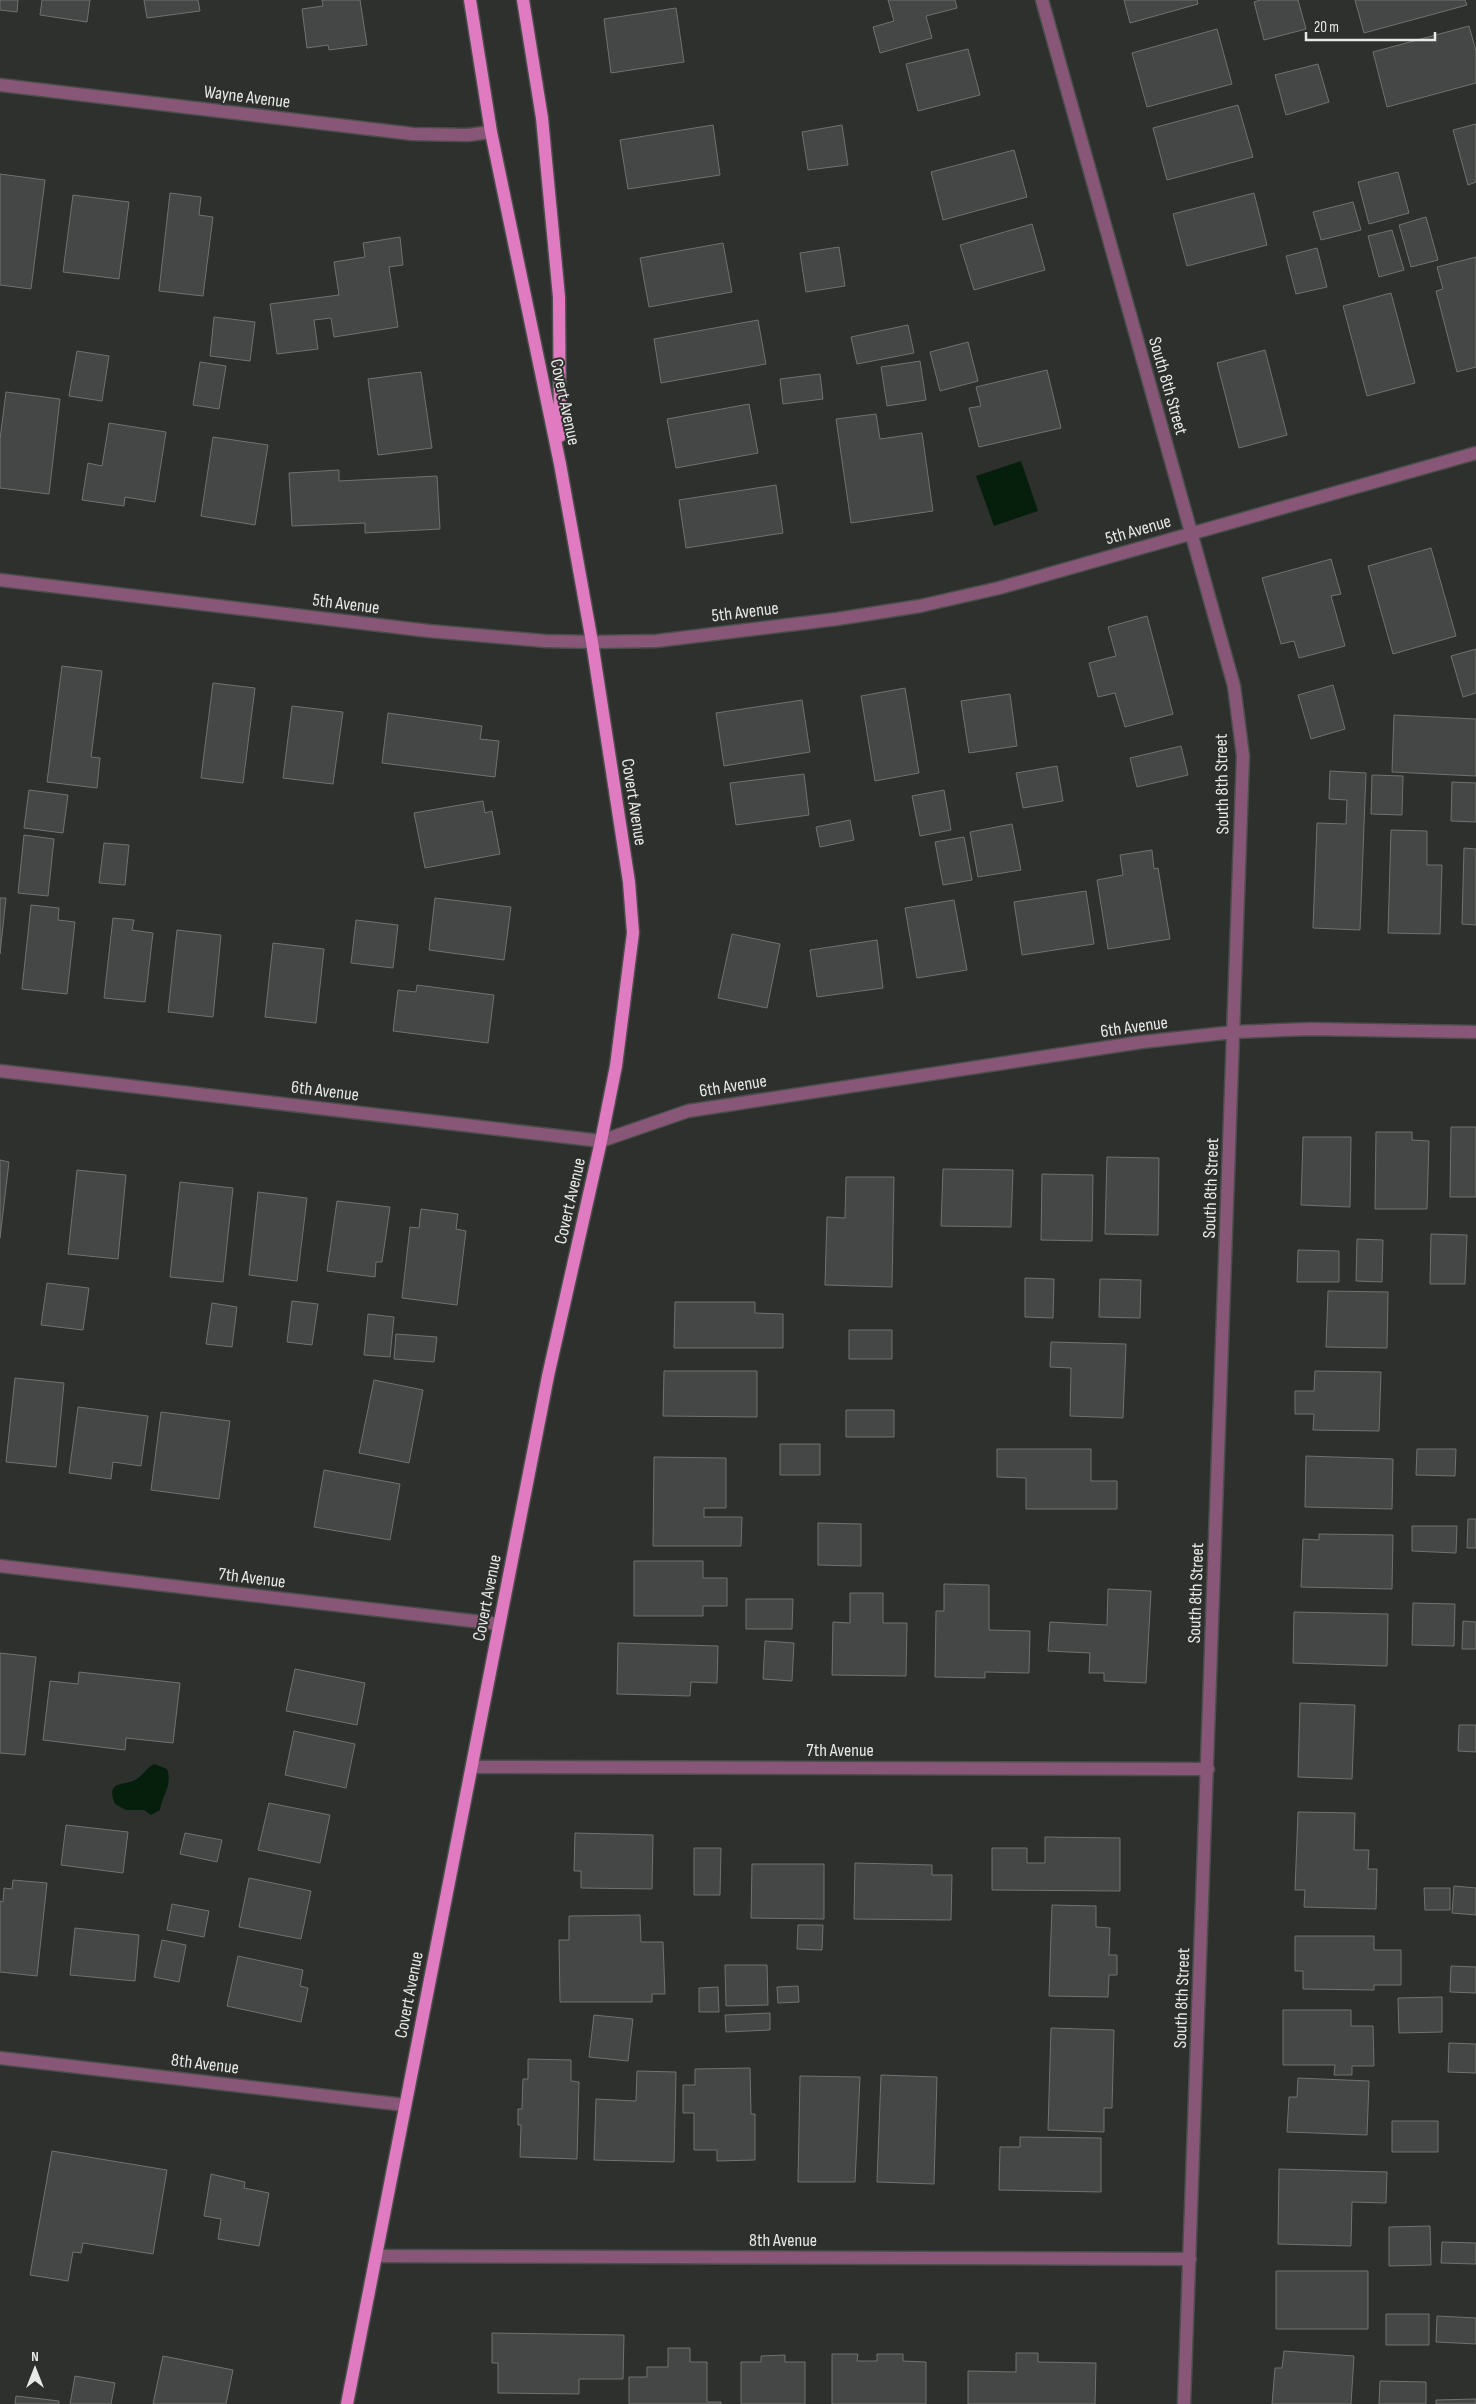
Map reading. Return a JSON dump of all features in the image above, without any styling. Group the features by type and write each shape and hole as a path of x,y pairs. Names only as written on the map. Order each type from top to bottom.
{"main road":[{"name":"Covert Avenue","path":"347,2404 548,1376 616,1066 628,978 632,915 592,642 560,464 491,132 470,0"},
{"path":"524,0 544,128 559,297 560,464"}],"street":[{"name":"South 8th Street","path":"1042,0 1234,686 1243,756 1184,2404"},
{"name":"Wayne Avenue","path":"0,85 413,134 468,135 491,132"},
{"name":"5th Avenue","path":"0,580 430,631 592,642 656,641 920,606 999,588 1476,453"},
{"name":"6th Avenue","path":"0,1072 601,1141 688,1111 1142,1042 1234,1032 1310,1029 1476,1032"},
{"name":"7th Avenue","path":"0,1566 500,1624"},
{"name":"7th Avenue","path":"472,1767 1208,1769"},
{"name":"8th Avenue","path":"0,2058 405,2105"},
{"name":"8th Avenue","path":"376,2256 1190,2259"}],"shaded area":[{"path":"1021,461 1038,511 994,526 976,476"},
{"path":"154,1764 167,1769 169,1775 168,1785 160,1810 151,1815 144,1810 126,1810 115,1804 112,1791 114,1787 135,1780"}],"building":[{"path":"0,0 18,0 17,12 0,10"},
{"path":"42,0 90,0 87,22 40,15"},
{"path":"144,0 198,0 200,11 147,18"},
{"path":"322,0 360,0 367,45 329,50 328,45 307,48 302,9 323,6"},
{"path":"888,0 955,0 957,8 926,16 932,38 880,53 873,27 894,21"},
{"path":"1124,0 1197,0 1198,4 1130,23"},
{"path":"1260,0 1298,0 1306,29 1264,40 1254,2"},
{"path":"1355,0 1465,0 1467,5 1364,33"},
{"path":"676,8 684,62 611,73 604,19"},
{"path":"1469,26 1476,51 1476,83 1387,107 1373,52"},
{"path":"1217,29 1232,84 1147,107 1132,53"},
{"path":"968,49 980,95 918,111 906,64"},
{"path":"1318,64 1329,102 1286,115 1275,75"},
{"path":"1238,105 1253,157 1167,180 1153,128"},
{"path":"1476,124 1476,182 1468,185 1453,130"},
{"path":"713,125 720,175 628,189 620,140"},
{"path":"842,125 848,165 808,170 802,132"},
{"path":"1014,150 1027,197 943,220 931,172"},
{"path":"1398,172 1409,213 1369,224 1358,182"},
{"path":"0,174 45,180 31,289 0,285"},
{"path":"170,193 201,197 199,215 213,217 203,296 159,291"},
{"path":"1254,193 1267,245 1187,266 1173,214"},
{"path":"73,195 129,202 119,279 63,272"},
{"path":"1353,202 1361,230 1321,240 1313,212"},
{"path":"1426,217 1438,260 1411,267 1399,225"},
{"path":"1032,224 1045,270 974,290 960,245"},
{"path":"1392,230 1404,270 1379,277 1368,236"},
{"path":"400,237 403,265 389,267 398,327 334,337 331,318 314,320 318,349 277,354 270,304 339,295 334,262 365,257 363,243"},
{"path":"723,243 732,292 649,307 640,258"},
{"path":"839,247 845,286 806,292 800,253"},
{"path":"1317,248 1327,287 1296,294 1286,256"},
{"path":"1476,257 1476,367 1457,372 1436,291 1443,289 1437,267"},
{"path":"1391,293 1415,383 1367,396 1343,306"},
{"path":"214,317 255,322 250,361 210,356"},
{"path":"758,320 766,364 661,383 654,339"},
{"path":"908,325 914,353 857,364 851,337"},
{"path":"968,342 978,381 940,391 930,352"},
{"path":"1265,350 1287,435 1239,448 1217,363"},
{"path":"77,351 109,356 102,401 69,396"},
{"path":"920,361 926,400 887,406 881,367"},
{"path":"200,362 226,366 219,409 193,405"},
{"path":"1047,370 1061,428 979,447 969,408 981,406 976,387"},
{"path":"421,372 432,448 378,455 368,379"},
{"path":"820,374 823,399 783,404 780,379"},
{"path":"6,392 60,399 49,494 0,488 0,439"},
{"path":"749,404 758,453 676,468 667,419"},
{"path":"876,414 880,439 922,433 933,511 851,523 836,419"},
{"path":"109,423 166,432 155,502 125,497 124,506 82,500 88,463 102,466"},
{"path":"213,437 268,445 255,525 201,516"},
{"path":"339,470 339,481 437,476 440,529 365,533 365,523 292,526 289,473"},
{"path":"776,485 783,533 686,548 679,500"},
{"path":"1431,548 1456,636 1393,654 1368,566"},
{"path":"1331,559 1341,594 1331,596 1345,646 1299,658 1294,641 1281,644 1262,578"},
{"path":"1147,616 1173,714 1125,727 1115,693 1098,697 1089,663 1116,656 1108,627"},
{"path":"1476,649 1476,693 1463,697 1451,656"},
{"path":"62,666 102,671 91,757 100,758 97,788 47,782"},
{"path":"213,683 255,688 243,783 201,778"},
{"path":"1333,685 1345,729 1311,739 1298,695"},
{"path":"905,688 919,773 875,781 861,696"},
{"path":"1010,694 1017,746 969,753 961,701"},
{"path":"802,700 810,752 724,766 716,713"},
{"path":"292,706 343,712 333,784 283,778"},
{"path":"388,713 482,726 480,739 499,741 495,777 382,763"},
{"path":"1394,715 1476,719 1476,776 1392,772"},
{"path":"1181,746 1188,775 1137,787 1130,758"},
{"path":"1057,766 1063,801 1023,808 1016,773"},
{"path":"1330,771 1366,773 1360,930 1313,928 1317,823 1346,824 1347,800 1329,799"},
{"path":"804,774 809,815 736,825 730,783"},
{"path":"1372,775 1403,776 1402,815 1371,814"},
{"path":"1452,782 1476,783 1476,822 1451,821"},
{"path":"29,790 68,795 63,833 24,828"},
{"path":"944,790 951,830 920,836 912,796"},
{"path":"483,801 485,813 492,811 500,854 425,868 414,813"},
{"path":"850,820 854,840 820,847 816,827"},
{"path":"1012,824 1021,870 978,877 970,832"},
{"path":"1391,830 1427,831 1427,865 1442,865 1440,934 1388,933"},
{"path":"24,835 54,839 48,896 18,893"},
{"path":"964,837 972,880 943,885 935,842"},
{"path":"104,843 129,845 125,885 99,883"},
{"path":"1464,848 1476,849 1476,925 1462,924"},
{"path":"1152,850 1154,869 1158,868 1170,939 1108,949 1097,880 1123,875 1120,855"},
{"path":"1086,891 1094,944 1022,955 1014,902"},
{"path":"0,898 6,898 0,954"},
{"path":"435,898 511,907 504,960 429,950"},
{"path":"954,900 967,970 917,978 905,908"},
{"path":"31,905 59,908 58,920 75,922 67,994 22,989"},
{"path":"113,918 134,920 132,930 153,933 145,1002 104,998"},
{"path":"356,920 398,925 393,968 351,963"},
{"path":"177,930 221,935 213,1017 168,1012"},
{"path":"732,934 780,944 767,1008 718,998"},
{"path":"877,940 883,988 817,997 810,950"},
{"path":"273,943 324,949 316,1023 265,1017"},
{"path":"417,985 494,995 488,1043 393,1031 398,990 416,992"},
{"path":"1451,1127 1476,1127 1476,1197 1450,1197"},
{"path":"1376,1132 1412,1132 1412,1140 1429,1141 1427,1209 1375,1209"},
{"path":"1303,1137 1351,1137 1350,1207 1301,1205"},
{"path":"1107,1157 1159,1158 1158,1235 1105,1234"},
{"path":"0,1160 9,1162 0,1238"},
{"path":"943,1169 1013,1170 1011,1227 941,1226"},
{"path":"77,1170 126,1175 118,1259 68,1254"},
{"path":"1042,1174 1093,1175 1092,1241 1041,1240"},
{"path":"846,1177 894,1177 892,1287 825,1285 827,1217 845,1218"},
{"path":"180,1182 233,1188 223,1282 170,1277"},
{"path":"258,1192 307,1198 297,1281 249,1275"},
{"path":"337,1201 390,1207 382,1262 376,1262 375,1277 327,1271"},
{"path":"421,1209 458,1214 456,1229 466,1231 457,1305 402,1298 410,1227 419,1228"},
{"path":"1431,1234 1467,1235 1465,1284 1430,1284"},
{"path":"1357,1239 1383,1240 1382,1282 1356,1281"},
{"path":"1298,1250 1339,1251 1339,1282 1297,1282"},
{"path":"1025,1278 1054,1279 1053,1318 1025,1317"},
{"path":"1100,1279 1141,1280 1140,1318 1099,1317"},
{"path":"47,1283 89,1288 83,1330 41,1325"},
{"path":"1328,1291 1388,1292 1387,1348 1326,1347"},
{"path":"292,1301 318,1304 312,1345 287,1342"},
{"path":"675,1302 755,1302 755,1313 783,1314 783,1348 674,1348"},
{"path":"212,1303 237,1307 232,1347 206,1344"},
{"path":"368,1314 394,1317 390,1357 364,1355"},
{"path":"849,1330 892,1330 892,1359 849,1359"},
{"path":"396,1334 437,1337 434,1362 394,1359"},
{"path":"1051,1342 1126,1344 1123,1418 1070,1416 1071,1368 1050,1367"},
{"path":"664,1371 757,1371 757,1417 663,1416"},
{"path":"1315,1371 1381,1372 1379,1431 1313,1430 1314,1414 1295,1414 1295,1391 1314,1391"},
{"path":"15,1378 64,1383 56,1467 6,1462"},
{"path":"374,1380 423,1390 409,1463 359,1453"},
{"path":"78,1407 148,1416 141,1466 113,1462 111,1479 69,1473"},
{"path":"846,1410 894,1410 894,1437 846,1437"},
{"path":"161,1412 230,1421 219,1499 151,1490"},
{"path":"780,1444 820,1444 820,1475 780,1475"},
{"path":"997,1449 1091,1449 1091,1481 1117,1481 1117,1509 1026,1509 1026,1478 997,1477"},
{"path":"1417,1449 1456,1449 1455,1476 1416,1475"},
{"path":"1306,1456 1393,1459 1392,1509 1305,1507"},
{"path":"654,1457 726,1458 726,1508 704,1508 704,1517 742,1517 741,1546 653,1546"},
{"path":"324,1470 400,1484 390,1540 314,1527"},
{"path":"1468,1519 1476,1519 1476,1548 1467,1548"},
{"path":"818,1523 861,1524 861,1566 818,1565"},
{"path":"1412,1526 1457,1526 1456,1553 1412,1551"},
{"path":"1319,1534 1393,1535 1392,1589 1301,1587 1303,1539 1319,1540"},
{"path":"634,1561 703,1561 703,1578 727,1578 727,1606 703,1606 703,1616 634,1616"},
{"path":"944,1584 989,1585 989,1630 1030,1631 1029,1673 985,1672 985,1678 935,1677 936,1611 944,1611"},
{"path":"1108,1589 1151,1591 1146,1683 1104,1681 1104,1673 1089,1673 1090,1653 1048,1651 1050,1622 1107,1625"},
{"path":"850,1593 883,1593 883,1623 907,1623 906,1676 832,1675 833,1622 850,1623"},
{"path":"746,1599 793,1599 792,1629 746,1629"},
{"path":"1413,1603 1455,1604 1454,1646 1412,1645"},
{"path":"1294,1612 1388,1614 1387,1666 1293,1663"},
{"path":"1463,1621 1476,1622 1476,1649 1462,1649"},
{"path":"765,1641 794,1643 792,1681 763,1679"},
{"path":"618,1643 718,1646 717,1683 691,1682 690,1696 617,1694"},
{"path":"0,1653 36,1657 25,1755 0,1753"},
{"path":"295,1669 365,1683 357,1725 286,1711"},
{"path":"79,1672 180,1683 173,1743 126,1738 125,1750 43,1740 50,1681 78,1684"},
{"path":"1300,1703 1355,1705 1352,1779 1298,1777"},
{"path":"1459,1725 1476,1725 1476,1752 1458,1751"},
{"path":"294,1731 355,1744 346,1788 285,1775"},
{"path":"269,1803 330,1815 320,1863 258,1850"},
{"path":"1298,1812 1355,1813 1354,1850 1369,1850 1368,1869 1377,1869 1376,1909 1304,1907 1305,1890 1295,1890"},
{"path":"66,1825 128,1832 123,1873 61,1865"},
{"path":"185,1833 222,1840 217,1862 180,1854"},
{"path":"575,1833 653,1835 652,1889 581,1888 581,1871 574,1871"},
{"path":"1045,1837 1120,1838 1120,1891 992,1890 992,1848 1027,1848 1027,1863 1045,1863"},
{"path":"694,1848 721,1848 720,1895 694,1895"},
{"path":"855,1863 932,1865 932,1875 952,1875 951,1920 854,1919"},
{"path":"752,1864 824,1864 824,1919 751,1918"},
{"path":"249,1878 311,1891 301,1939 239,1927"},
{"path":"13,1880 47,1883 37,1976 0,1972 0,1901 3,1902 4,1888 12,1889"},
{"path":"1454,1886 1476,1888 1476,1915 1452,1913"},
{"path":"1424,1888 1450,1888 1450,1910 1425,1910"},
{"path":"172,1904 209,1911 204,1937 167,1930"},
{"path":"1052,1905 1096,1906 1096,1927 1110,1928 1109,1955 1117,1955 1117,1975 1109,1975 1108,1997 1049,1996"},
{"path":"640,1915 641,1942 663,1942 665,1994 652,1994 652,2002 560,2002 559,1940 569,1940 569,1916"},
{"path":"798,1925 823,1925 822,1950 797,1949"},
{"path":"75,1928 139,1935 135,1981 70,1975"},
{"path":"1295,1936 1374,1936 1374,1950 1401,1950 1401,1985 1374,1985 1374,1990 1303,1989 1303,1971 1295,1971"},
{"path":"162,1940 186,1945 179,1982 154,1977"},
{"path":"238,1956 303,1970 300,1986 308,1988 301,2022 227,2006"},
{"path":"725,1965 767,1965 768,2005 726,2006"},
{"path":"1451,1966 1476,1967 1476,1993 1450,1992"},
{"path":"798,1986 799,2002 778,2003 777,1987"},
{"path":"718,1987 719,2012 699,2012 699,1988"},
{"path":"1442,1997 1442,2032 1399,2033 1398,1998"},
{"path":"1283,2010 1351,2010 1351,2026 1373,2026 1374,2066 1352,2066 1352,2075 1334,2075 1335,2065 1283,2065"},
{"path":"770,2013 770,2030 726,2032 725,2015"},
{"path":"594,2015 633,2019 628,2061 589,2057"},
{"path":"1051,2028 1114,2030 1112,2108 1104,2108 1104,2132 1048,2130"},
{"path":"1449,2043 1476,2044 1476,2073 1448,2072"},
{"path":"528,2059 571,2060 571,2081 579,2082 577,2159 520,2157 521,2125 518,2125 518,2109 522,2109 523,2079 528,2079"},
{"path":"750,2068 751,2114 755,2114 755,2160 717,2161 717,2150 694,2150 694,2113 683,2113 683,2085 695,2085 695,2069"},
{"path":"637,2071 676,2072 674,2162 594,2160 596,2099 636,2101"},
{"path":"881,2075 937,2077 934,2184 877,2182"},
{"path":"800,2076 860,2077 855,2182 798,2182"},
{"path":"1298,2078 1369,2081 1367,2135 1287,2132 1289,2097 1297,2097"},
{"path":"1392,2121 1438,2121 1438,2152 1392,2152"},
{"path":"1020,2137 1101,2138 1101,2192 999,2190 1000,2147 1020,2147"},
{"path":"52,2151 167,2170 153,2254 83,2243 81,2253 73,2252 68,2281 30,2275"},
{"path":"1279,2169 1387,2172 1386,2203 1352,2202 1351,2246 1278,2244"},
{"path":"211,2174 245,2182 244,2188 269,2193 259,2246 218,2239 221,2219 204,2216"},
{"path":"1430,2226 1431,2265 1389,2266 1389,2227"},
{"path":"1442,2242 1476,2243 1476,2264 1441,2263"},
{"path":"1276,2271 1368,2271 1368,2329 1276,2329"},
{"path":"1386,2314 1429,2314 1429,2345 1386,2345"},
{"path":"1437,2316 1476,2318 1476,2344 1436,2342"},
{"path":"492,2333 624,2335 623,2379 579,2379 579,2394 498,2393 498,2363 492,2363"},
{"path":"668,2348 690,2348 690,2362 707,2362 707,2402 721,2402 721,2404 629,2404 629,2377 647,2377 647,2367 668,2367"},
{"path":"1284,2351 1354,2356 1351,2404 1272,2404 1275,2368 1282,2368"},
{"path":"1016,2353 1038,2353 1038,2362 1096,2363 1095,2404 968,2404 968,2371 1016,2372"},
{"path":"832,2354 858,2354 857,2361 877,2361 877,2354 903,2354 903,2361 926,2362 926,2404 832,2404"},
{"path":"785,2355 785,2362 805,2362 805,2404 741,2404 741,2362 761,2362 761,2356"},
{"path":"163,2356 233,2370 226,2404 153,2404"},
{"path":"75,2376 115,2383 111,2404 70,2404"},
{"path":"1380,2381 1426,2382 1426,2404 1379,2404"},
{"path":"16,2396 59,2401 59,2404 15,2404"},
{"path":"1476,2399 1476,2404 1436,2404 1436,2400"}]}
